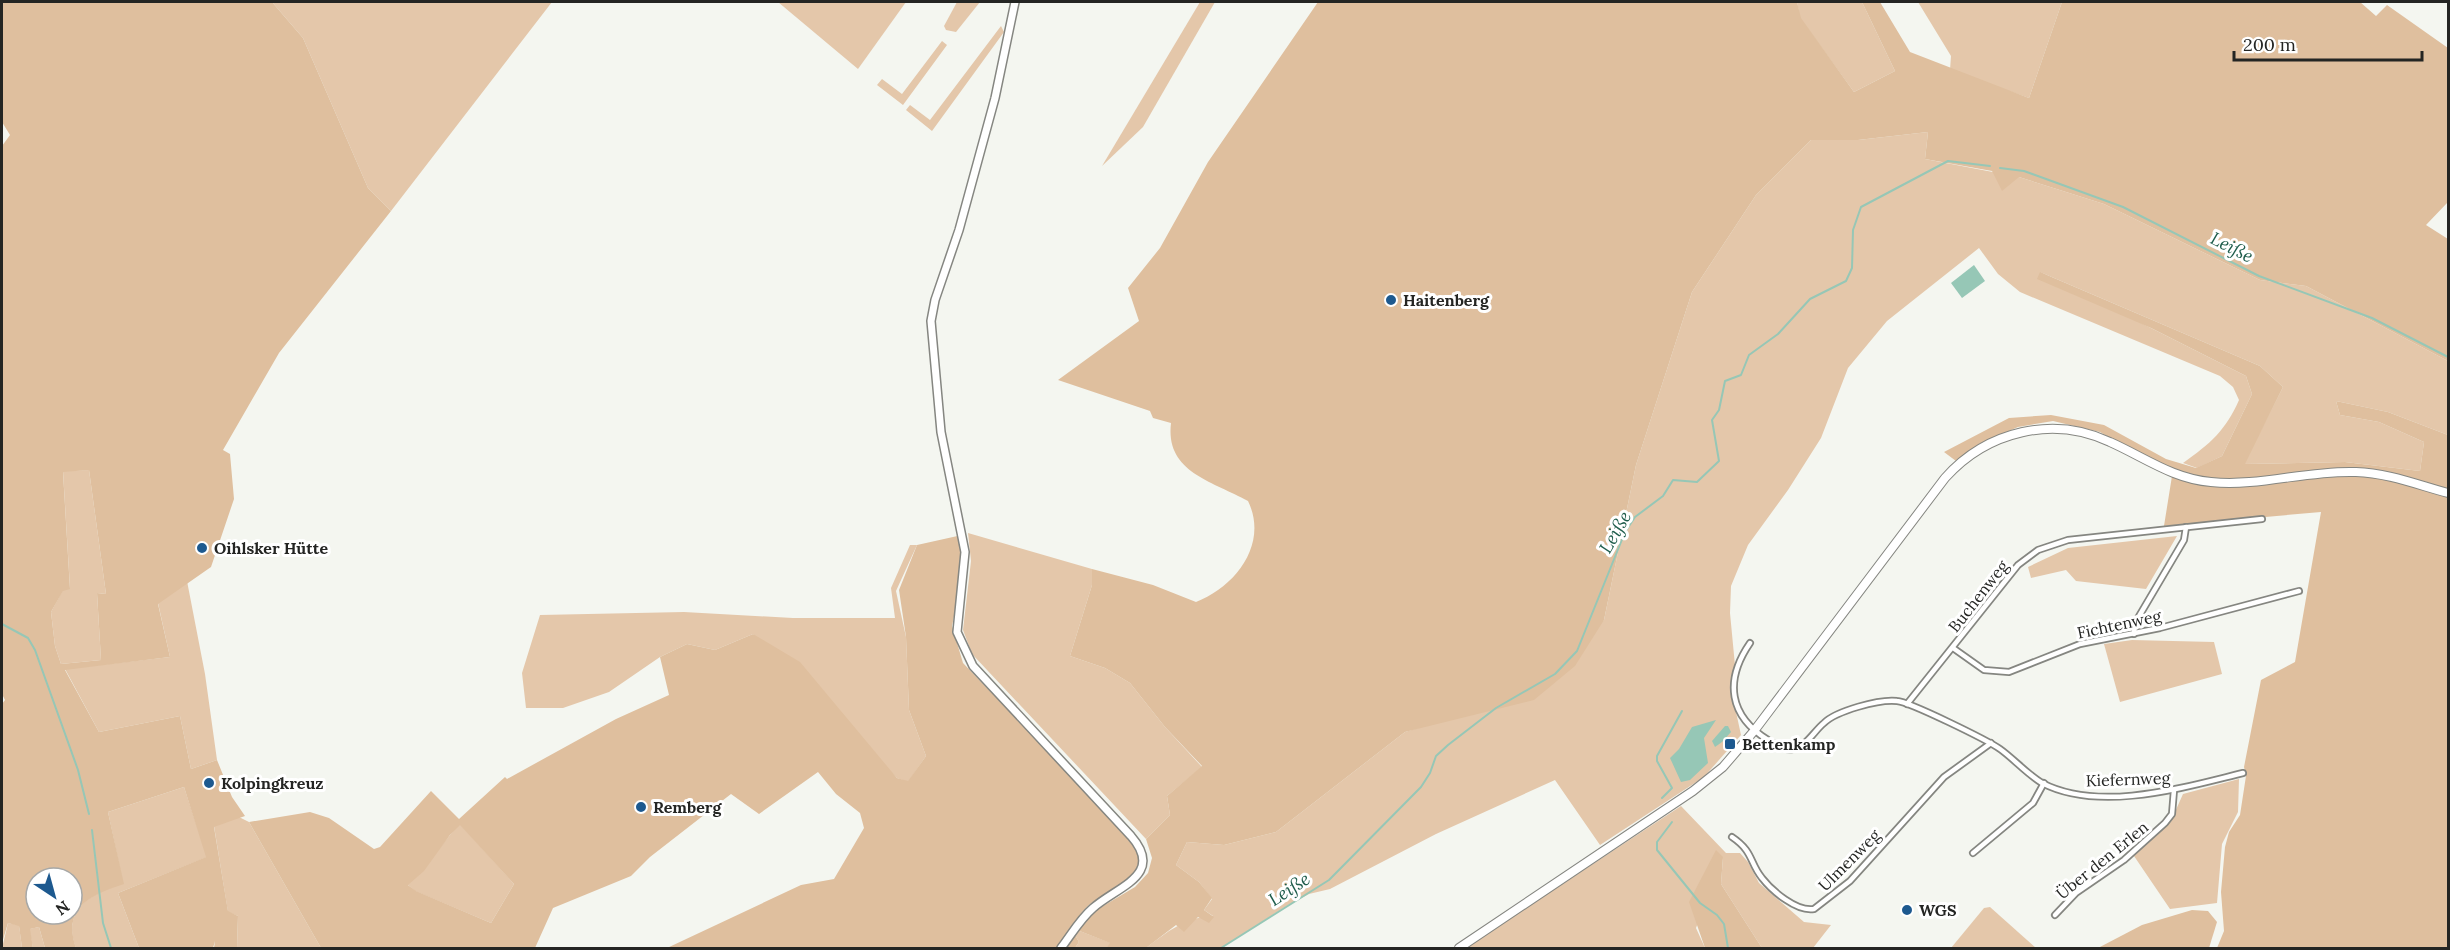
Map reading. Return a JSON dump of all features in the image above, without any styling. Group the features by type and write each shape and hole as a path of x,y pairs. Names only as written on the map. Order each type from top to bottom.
{"main road":[{"path":"1459,948 1693,791 1723,767 1754,732 1945,478 1969,455 2006,436 2040,429 2074,431 2110,442 2166,471 2213,483 2356,472 2389,476 2448,493"}],"street":[{"path":"1015,2 995,99 931,321 941,432 966,560 957,610 959,640 973,666 1131,836 1140,848 1144,859 1138,876 1091,910 1061,948"},
{"name":"Buchenweg","path":"1907,704 2013,570 2038,550 2068,540 2262,519"},
{"path":"2134,634 2135,623 2184,540 2186,527"},
{"name":"Fichtenweg","path":"1953,648 1979,667 2003,672 2020,669 2070,646 2134,634 2299,591"},
{"path":"1750,644 1739,663 1734,690 1741,717 1754,732 1780,747 1793,749 1802,744 1823,723 1835,716 1877,702 1897,701 1907,704"},
{"name":"Kiefernweg","path":"1907,704 1991,743 2044,783 2084,795 2174,790 2243,773"},
{"name":"Ulmenweg","path":"1732,837 1747,849 1762,879 1795,904 1809,910 1825,902 1850,881 1949,772 1991,743"},
{"path":"1973,853 2032,803 2044,783"},
{"name":"Über den Erlen","path":"2055,915 2076,892 2124,860 2166,823 2172,814 2174,790"}],"shaded area":[{"path":"2,2 272,2 303,38 368,188 391,211 279,353 223,450 230,454 234,499 211,567 158,604 170,657 65,670 99,732 180,716 191,769 217,760 232,797 245,816 214,827 228,911 238,916 237,948 214,948 215,941 213,948 139,948 118,893 206,857 184,787 108,812 124,884 100,893 84,904 84,866 24,866 24,926 73,926 76,948 45,948 39,927 30,929 33,948 22,948 19,926 8,923 2,943 2,704 5,700 2,694 2,146 10,135 2,122","holes":["89,470 106,594 97,593 101,660 61,664 55,646 51,612 63,591 70,589 63,472"]},
{"path":"272,2 552,2 391,211 368,188 303,38"},
{"path":"778,2 906,2 858,69"},
{"path":"957,2 980,2 956,32 946,30 944,26"},
{"path":"1200,2 1215,2 1143,127 1102,166"},
{"path":"1318,2 1797,2 1801,18 1854,92 1895,71 1862,2 1880,2 1910,52 2029,98 2062,2 2360,2 2376,16 2387,5 2448,48 2448,202 2426,225 2448,239 2448,361 2306,286 2260,280 2104,204 2019,177 2002,191 1992,171 1925,159 1928,132 1858,140 1811,140 1756,195 1692,292 1636,465 1604,620 1575,666 1534,700 1405,732 1276,832 1224,845 1187,842 1176,865 1199,882 1212,898 1204,910 1214,917 1209,923 1198,917 1184,932 1176,925 1146,948 1106,948 1110,943 1077,930 1093,912 1135,887 1148,873 1152,858 1146,839 1170,815 1167,796 1202,766 1165,727 1130,683 1105,668 1070,656 1092,585 1092,569 1153,585 1196,602 1224,586 1244,562 1251,548 1254,533 1253,517 1248,501 1206,480 1183,464 1175,453 1171,440 1171,423 1153,418 1150,411 1058,380 1139,321 1128,288 1160,248 1208,162"},
{"path":"1797,2 1862,2 1895,71 1854,92 1800,18"},
{"path":"1918,2 2062,2 2029,98 1950,70 1951,56"},
{"path":"1001,26 1004,32 932,131 906,110 910,105 930,120"},
{"path":"942,41 947,45 903,105 877,85 882,79 902,94"},
{"path":"1928,132 1925,159 2019,177 2104,204 2260,280 2306,286 2448,361 2448,435 2388,412 2336,401 2340,415 2379,422 2424,442 2420,471 2345,462 2244,464 2283,387 2260,366 2040,272 2246,376 2252,394 2222,456 2197,468 2183,463 2209,443 2229,420 2239,400 2233,387 2220,376 2020,292 1998,274 1979,248 1887,321 1848,368 1821,438 1788,490 1748,545 1731,586 1730,613 1738,697 1733,698 1741,735 1704,777 1600,845 1555,780 1436,834 1330,889 1309,894 1221,948 1146,948 1185,922 1213,916 1204,910 1212,899 1199,882 1176,865 1187,842 1224,845 1276,832 1405,732 1454,717 1604,620 1636,465 1692,292 1756,195 1811,140 1858,140"},
{"path":"1974,265 1985,281 1962,298 1951,283"},
{"path":"2040,272 2260,366 2283,387 2245,464 2345,462 2420,471 2424,442 2379,422 2340,415 2336,401 2388,412 2448,435 2448,948 2217,948 2224,931 2221,892 2225,847 2229,832 2240,815 2246,776 2244,767 2261,680 2295,662 2321,512 2164,526 2172,476 2100,432 2053,421 2018,427 1979,444 1956,461 1944,452 2009,418 2051,415 2104,425 2166,459 2196,468 2222,456 2252,394 2246,376 2151,328 2037,279"},
{"path":"89,470 106,594 97,593 101,660 61,664 55,646 51,612 63,590 70,588 63,471"},
{"path":"968,533 1092,569 1092,585 1070,656 1105,668 1130,683 1165,727 1202,767 1167,796 1170,815 1146,839 972,654 963,630 971,561"},
{"path":"962,535 964,567 952,626 963,663 1135,842 1139,865 1135,873 1128,881 1089,905 1082,913 1071,928 1079,942 1075,948 667,948 801,885 834,879 864,828 860,813 836,794 818,772 759,814 731,794 650,857 631,876 553,908 535,948 321,948 249,822 310,812 329,818 374,849 380,847 431,791 459,819 505,777 507,779 616,719 669,695 660,657 687,644 715,650 753,634 800,662 897,778 908,781 926,756 909,710 906,637 899,590 917,545","holes":["460,825 514,884 491,923 416,891 408,885 424,871"]},
{"path":"2177,536 2146,589 2076,581 2066,570 2031,578 2028,567 2068,548"},
{"path":"910,545 917,545 896,591 906,637 909,710 926,756 908,782 897,778 753,634 715,650 687,644 660,657 609,692 563,708 526,708 522,673 540,615 684,612 793,618 895,618 891,588"},
{"path":"187,581 205,674 217,760 191,769 180,716 99,732 65,669 170,657 158,603"},
{"path":"2132,640 2214,642 2222,674 2120,702 2104,644"},
{"path":"1716,720 1704,738 1708,763 1690,780 1681,782 1670,758 1679,749 1692,727"},
{"path":"1725,726 1728,726 1731,732 1715,747 1712,741"},
{"path":"2239,779 2238,812 2222,844 2217,903 2170,909 2134,856 2171,821 2183,794"},
{"path":"184,787 207,857 118,893 139,948 76,948 73,926 84,926 84,903 90,898 123,883 108,812"},
{"path":"1681,806 1726,853 1740,853 1748,862 1759,883 1804,922 1831,925 1813,948 1762,948 1721,884 1723,857 1696,928 1705,948 1465,948"},
{"path":"239,817 249,822 321,948 237,948 238,916 228,912 214,826"},
{"path":"460,824 514,884 491,923 415,891 407,884 422,870"},
{"path":"1716,850 1723,857 1721,884 1762,948 1705,948 1689,902"},
{"path":"1990,907 2036,948 1951,948 1984,908"},
{"path":"2192,910 2208,911 2217,922 2209,948 2098,948 2142,925"},
{"path":"8,923 19,925 22,948 2,948"},
{"path":"39,927 45,948 33,948 29,929"},
{"path":"1071,928 1111,943 1106,948 1075,948 1079,942"}],"waterway":[{"name":"Leiße","path":"1221,948 1329,880 1421,787 1430,773 1436,756 1496,708 1555,674 1577,651 1625,532 1635,517 1663,496 1673,480 1697,482 1719,461 1712,420 1719,410 1725,381 1741,375 1749,355 1778,334 1810,299 1846,281 1852,268 1853,230 1861,207 1948,161 1990,166"},
{"name":"Leiße","path":"2000,168 2024,171 2123,207 2259,276 2372,318 2448,357"},
{"path":"2,624 28,638 35,650 78,770 89,814"},
{"path":"1662,798 1672,788 1657,761 1657,756 1682,711"},
{"path":"1672,822 1657,842 1657,850 1700,903 1717,915 1724,924 1728,948"},
{"path":"92,830 103,923 111,948"}],"place":[{"name":"Haitenberg","path":"1391,300"},
{"name":"Oihlsker Hütte","path":"202,548"},
{"name":"Bettenkamp","path":"1730,744"},
{"name":"Kolpingkreuz","path":"209,783"},
{"name":"Remberg","path":"641,807"},
{"name":"WGS","path":"1907,910"}]}
